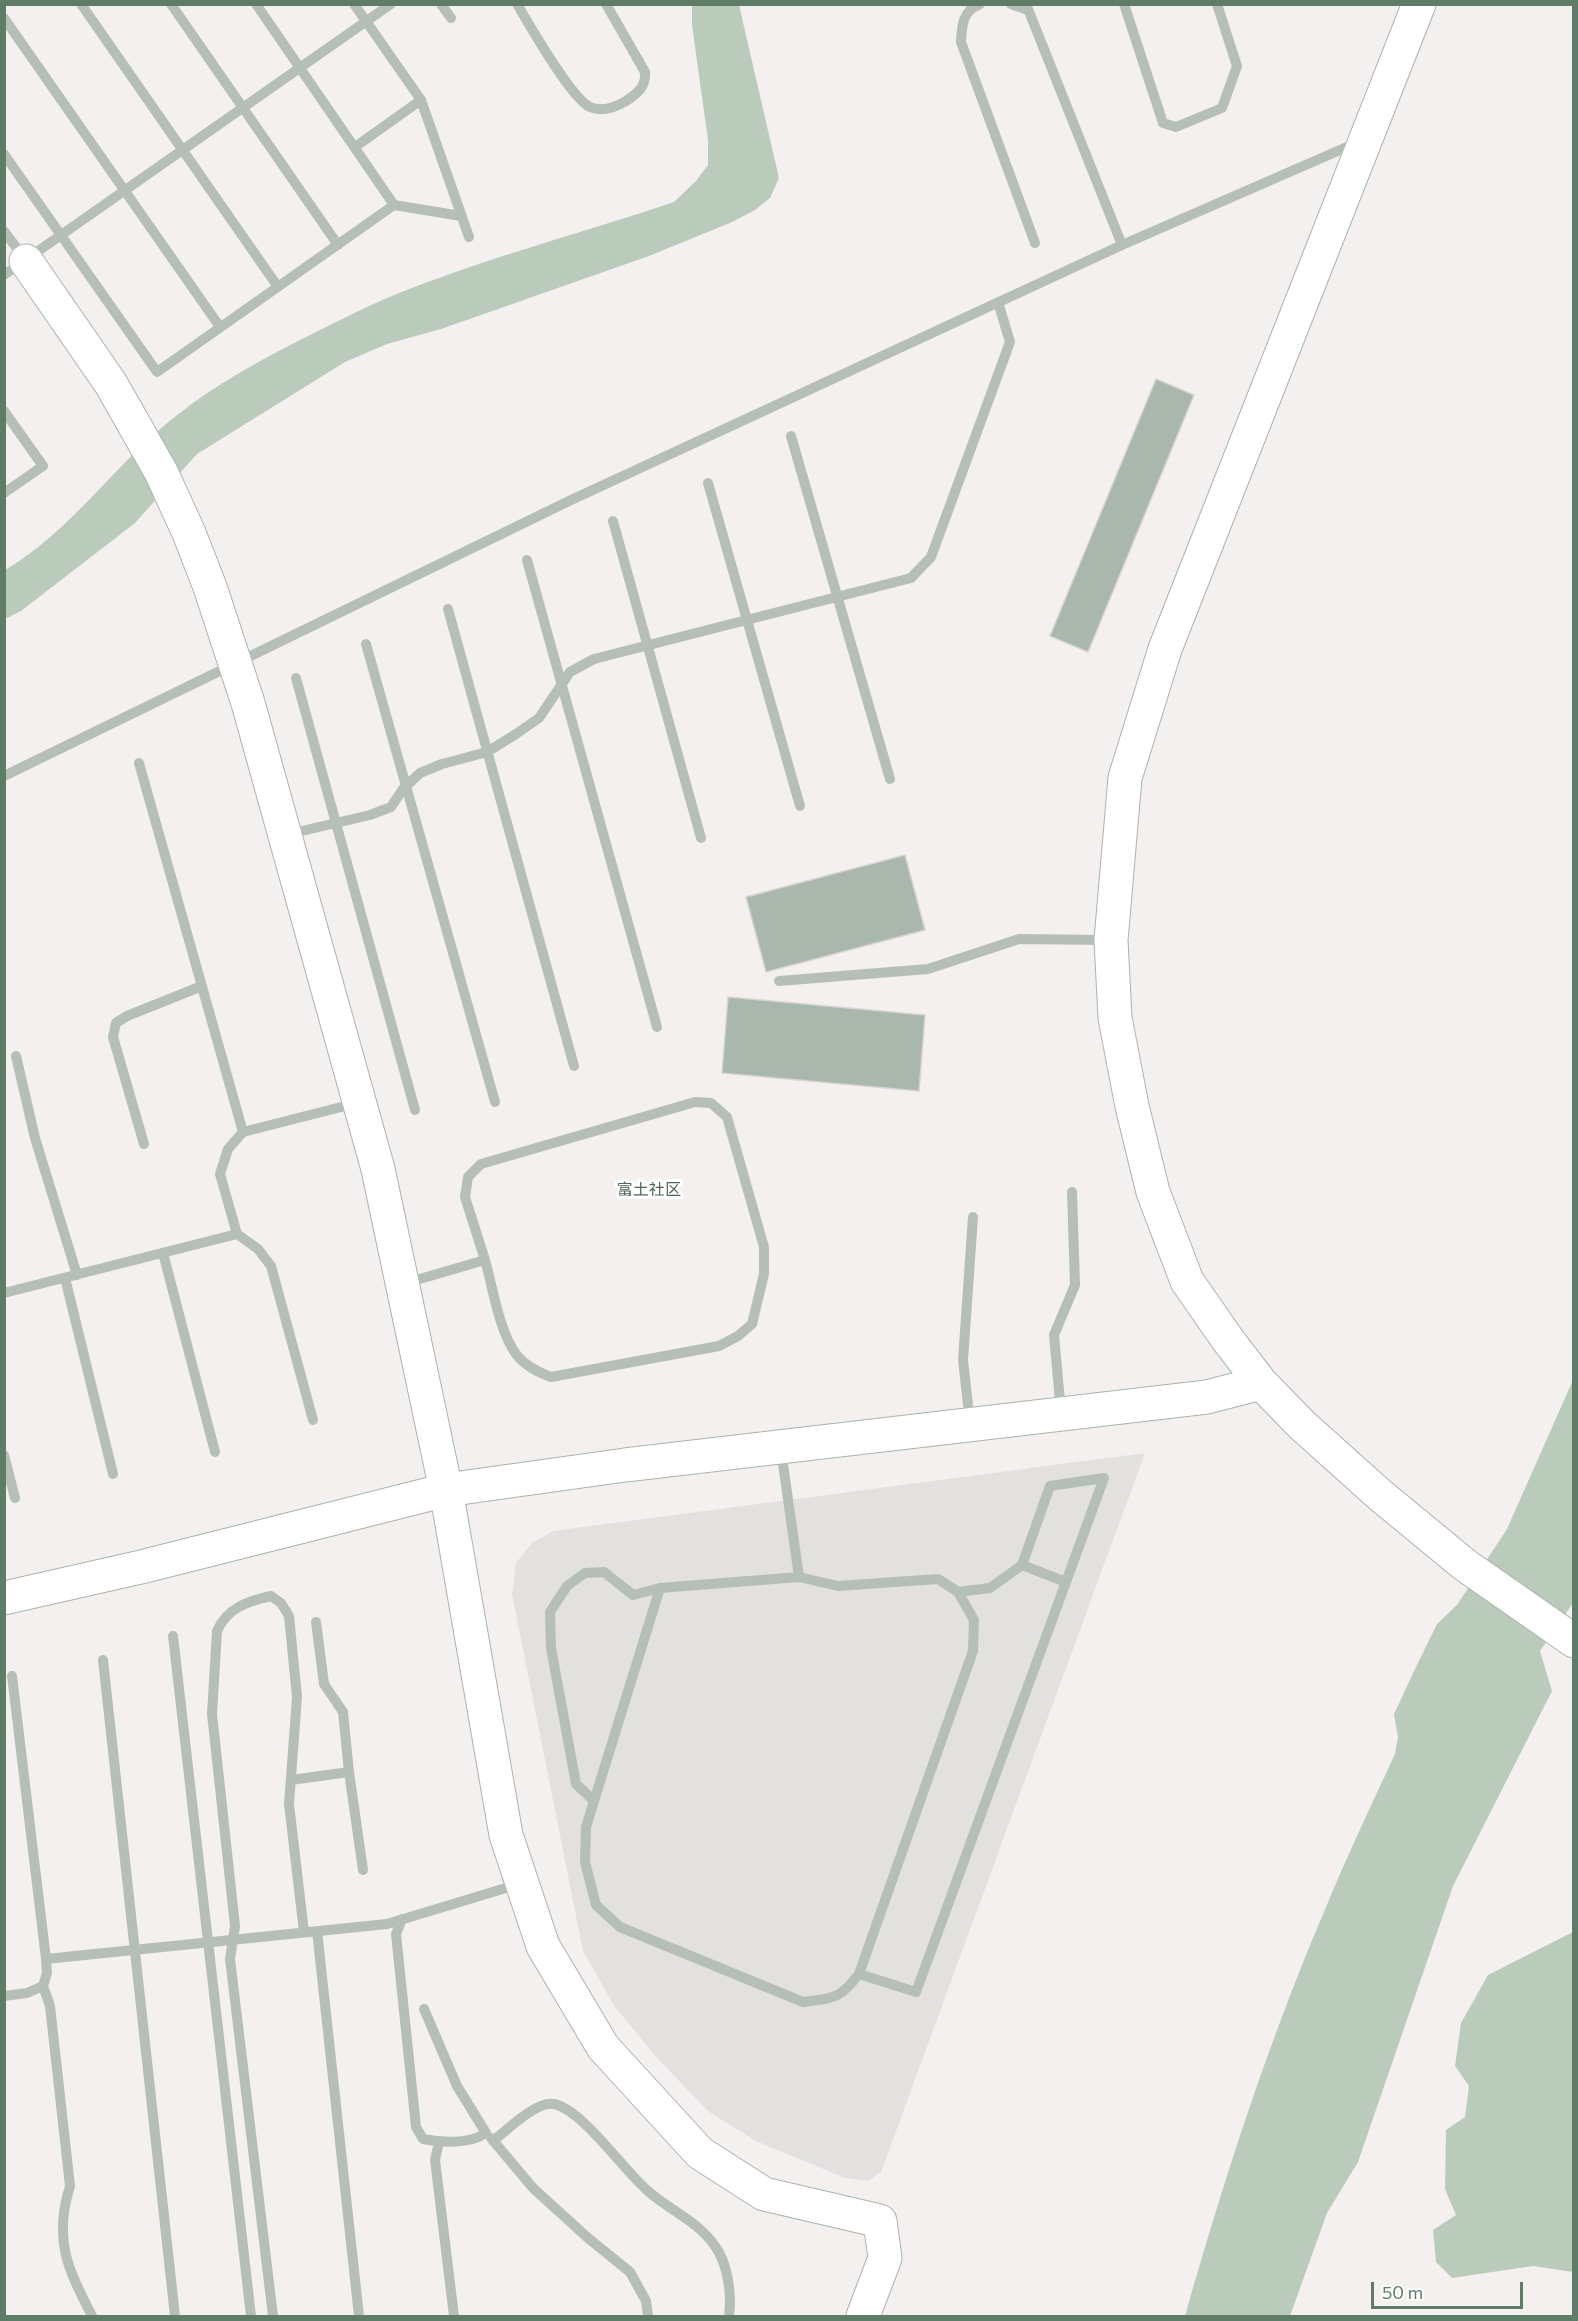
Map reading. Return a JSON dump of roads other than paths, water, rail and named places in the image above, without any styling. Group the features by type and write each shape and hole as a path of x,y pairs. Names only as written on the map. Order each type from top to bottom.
{"main road":[{"path":"1419,4 1161,660 1125,778 1111,939 1115,1018 1132,1106 1153,1192 1187,1281 1228,1340 1261,1383 1302,1425 1354,1472 1465,1565 1574,1641"},
{"path":"15,268 111,384 143,438 171,494 210,587 236,664 286,835 378,1169 446,1490 506,1835 543,1946 603,2047 700,2152 764,2194 880,2221 885,2258 863,2316"},
{"path":"4,1598 141,1567 446,1490 780,1446 1207,1397 1261,1383"}],"street":[{"path":"81,4 278,287"},
{"path":"171,4 338,245"},
{"path":"256,4 394,205"},
{"path":"354,4 421,100 469,237"},
{"path":"4,231 15,268 391,4"},
{"path":"441,4 451,18"},
{"path":"517,4 575,94 591,107 606,109 620,105 640,91 645,81 645,72 606,4"},
{"path":"980,4 975,6 962,21 961,42 1035,243"},
{"path":"1011,4 1027,7 1122,245"},
{"path":"1124,4 1163,123 1176,127 1222,108 1237,66 1217,4"},
{"path":"4,18 220,327"},
{"path":"355,147 421,100"},
{"path":"4,776 569,501 1122,245 1368,138"},
{"path":"4,154 157,372 394,205 461,216"},
{"path":"286,835 370,815 391,807 420,773 442,764 487,752 539,718 570,672 594,659 911,578 931,557 1010,342 998,302"},
{"path":"4,411 43,466 4,493"},
{"path":"791,436 890,779"},
{"path":"708,483 800,806"},
{"path":"613,521 701,838"},
{"path":"527,560 657,1027"},
{"path":"448,609 574,1066"},
{"path":"366,645 495,1102"},
{"path":"296,678 415,1110"},
{"path":"139,763 243,1132"},
{"path":"779,981 928,969 1019,939 1111,939"},
{"path":"144,1144 113,1037 116,1023 127,1016 202,986"},
{"path":"15,1056 35,1138 77,1275"},
{"path":"695,1102 711,1104 727,1117 764,1247 764,1274 752,1324 738,1336 719,1346 551,1377 535,1371 516,1354 504,1328 485,1260 465,1197 468,1177 481,1164 695,1102"},
{"path":"313,1420 270,1266 258,1249 237,1234 220,1174 228,1149 243,1132 361,1103"},
{"path":"1061,1413 1054,1335 1075,1285 1072,1192"},
{"path":"970,1424 963,1360 973,1217"},
{"path":"4,1293 237,1234"},
{"path":"163,1253 215,1452"},
{"path":"403,1284 485,1260"},
{"path":"65,1278 113,1474"},
{"path":"780,1446 799,1577"},
{"path":"4,1455 15,1498"},
{"path":"859,1974 916,1992 1104,1478 1050,1486 1022,1565 990,1588 958,1592"},
{"path":"1022,1565 1066,1582"},
{"path":"594,1801 576,1784 551,1648 550,1612 567,1586 585,1573 604,1572 633,1595 660,1588 799,1577 838,1586 938,1579 958,1592 974,1620 973,1651 859,1974 847,1990 830,1999 803,2002 620,1928 596,1905 585,1862 586,1827 660,1588"},
{"path":"273,2316 230,1959 235,1926 212,1714 217,1630 222,1620 234,1608 271,1596 281,1603 290,1616 297,1697 289,1804 304,1932"},
{"path":"316,1622 324,1684 343,1712 363,1869"},
{"path":"173,1636 251,2316"},
{"path":"102,1660 175,2316"},
{"path":"12,1676 46,1959 47,1973 43,1986 50,2006 70,2186 64,2205 61,2231 70,2273 92,2316"},
{"path":"291,1780 349,1772"},
{"path":"46,1959 387,1924 522,1883"},
{"path":"402,1919 396,1934 416,2127 423,2139 439,2142 490,2137 542,2105 554,2103 569,2111 647,2191 698,2227 716,2246 728,2283 729,2316"},
{"path":"317,1931 359,2316"},
{"path":"4,1996 27,1993 43,1986"},
{"path":"424,2009 457,2086 490,2137 533,2188 630,2272 646,2301 648,2316"},
{"path":"439,2142 435,2160 454,2316"}],"district":[{"name":"富土社区","path":"649,1190"}]}
